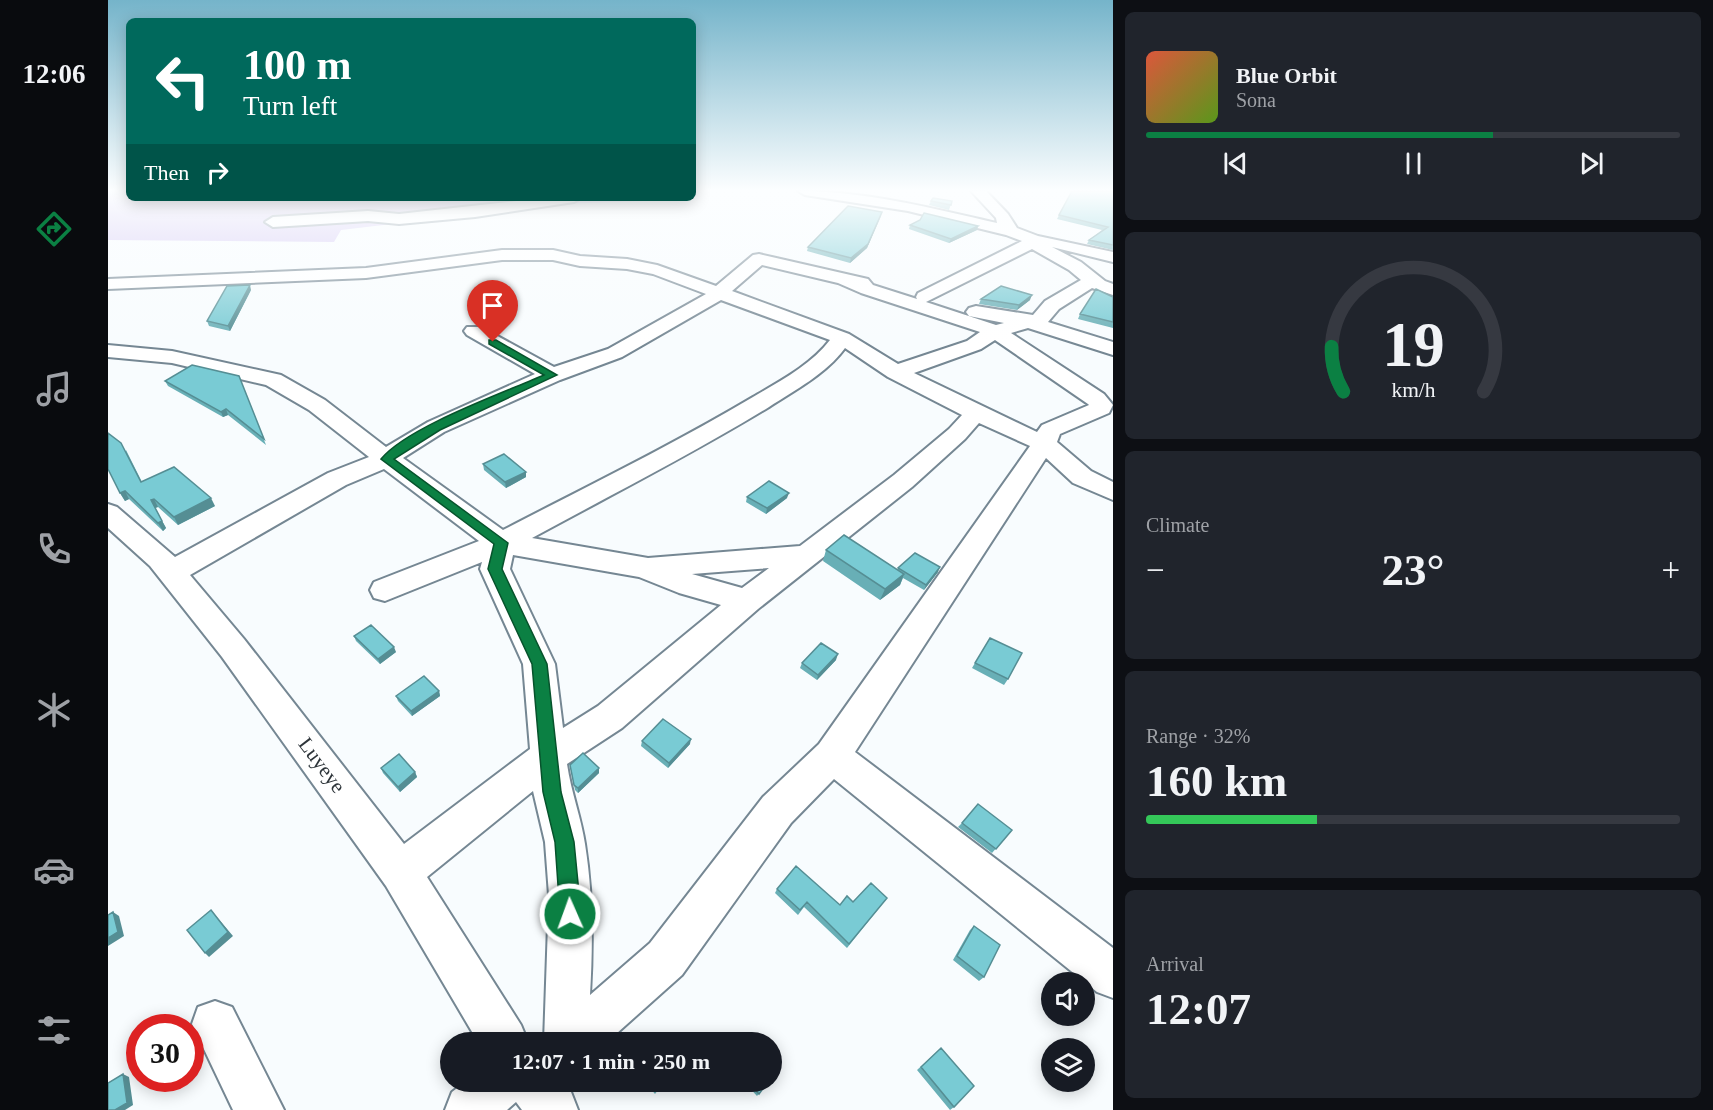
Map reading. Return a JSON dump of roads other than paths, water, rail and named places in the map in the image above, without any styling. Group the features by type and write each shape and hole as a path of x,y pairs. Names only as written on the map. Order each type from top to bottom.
{"street":[{"path":"925,297 1031,243"},
{"path":"1036,243 1039,247 1113,290"},
{"path":"1053,243 1113,257"},
{"path":"108,284 273,279 366,273 484,257 553,255 580,261 627,264 657,270 842,338 896,372 976,414 1043,443 1082,477 1113,492"},
{"path":"171,572 337,478 387,459 401,447 436,427 552,375 615,353 720,293 726,285 759,259 925,297 984,314 1031,322 1113,349"},
{"path":"896,372 974,345 995,331 1040,319 1052,305 1091,278 1113,270"},
{"path":"582,1032 666,959 777,810 832,756 1050,430 1101,408 1102,405 995,331 867,289 844,279"},
{"path":"474,332 552,375"},
{"path":"385,590 501,543 726,423 794,382 828,357 842,338"},
{"path":"108,351 172,357 273,380 317,405 501,543 644,567 689,585 747,601"},
{"path":"400,872 549,756 610,717 747,601 903,481 957,434 976,414"},
{"name":"Luyeye","path":"108,513 171,572 246,666 400,872 498,1032"},
{"path":"501,543 495,569 539,664 552,792 565,842 570,895 567,996 569,1032"},
{"path":"644,567 809,555"},
{"path":"832,756 1113,976"},
{"path":"215,1024 259,1110"},
{"path":"470,1110 528,1092"}]}
